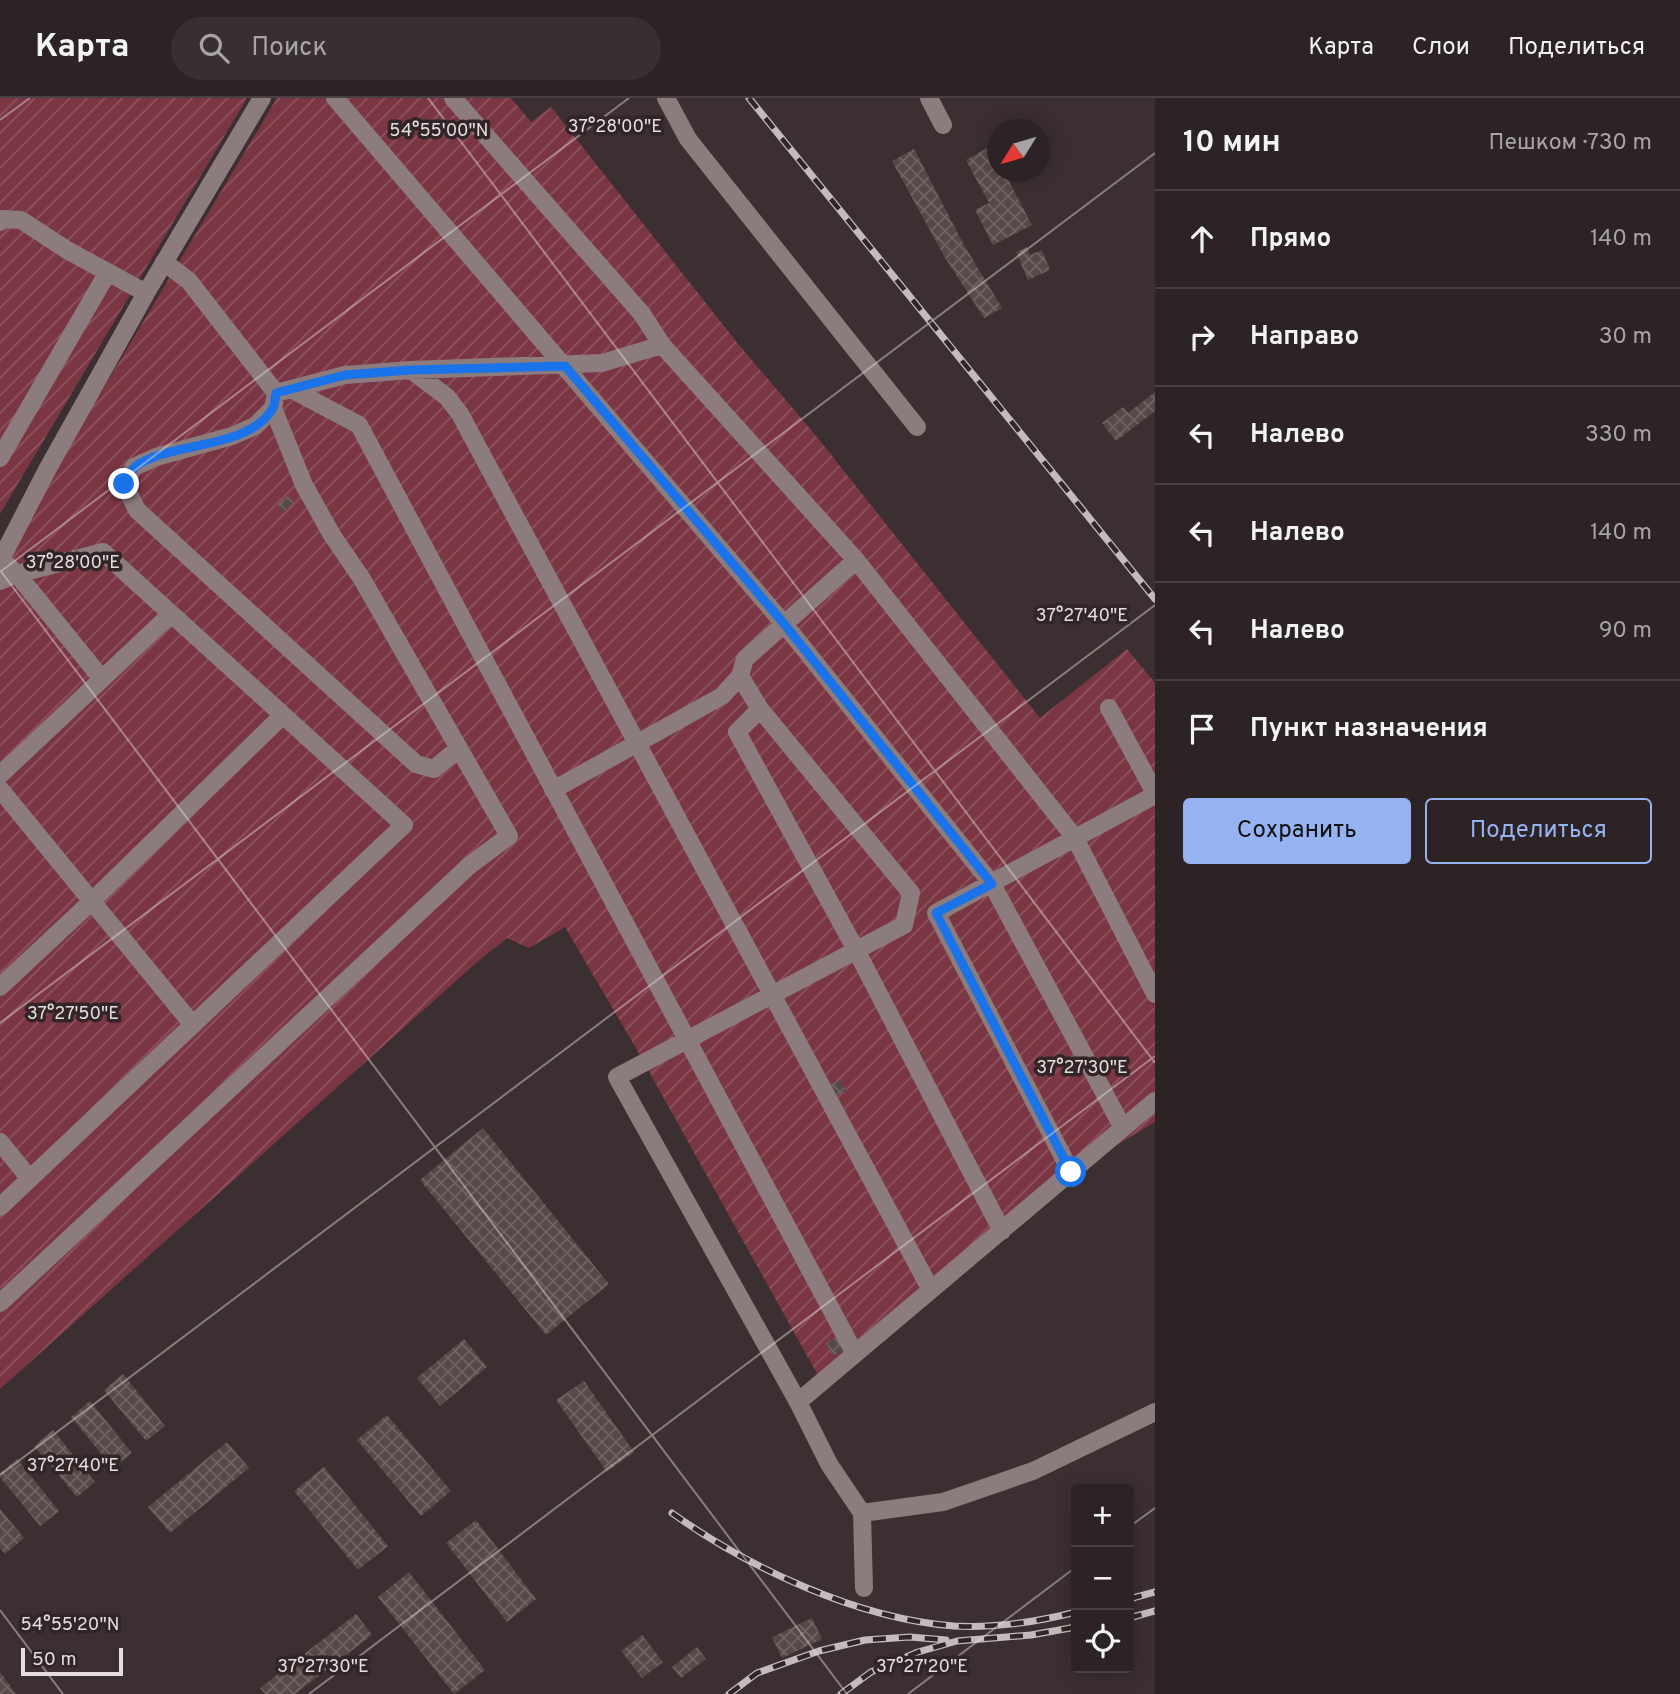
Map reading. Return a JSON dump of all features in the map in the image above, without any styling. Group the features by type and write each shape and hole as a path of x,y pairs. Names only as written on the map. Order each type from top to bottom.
{"street":[{"path":"102,679 17,574 1,560 47,470 146,293 262,98"},
{"path":"335,98 785,625 992,884 1123,1128"},
{"path":"453,98 642,314 662,345 856,560 1075,838 1155,994"},
{"path":"666,98 688,139 918,426"},
{"path":"929,98 943,125"},
{"path":"0,222 1,219 21,220 67,250 146,293"},
{"path":"0,1303 470,865 509,836 362,579 332,535 304,485 280,396 189,281 164,262"},
{"path":"0,458 108,272"},
{"path":"458,748 434,768 416,764 137,510 124,484 134,467 156,457 232,436 256,426 280,396 345,375 602,363 662,345"},
{"path":"411,370 447,397 460,414 931,1290"},
{"path":"280,396 359,425 855,1354"},
{"path":"0,581 17,574 103,552 404,825 0,1207"},
{"path":"553,790 722,696 740,676 745,659 856,560"},
{"path":"0,775 171,614"},
{"path":"740,676 760,709 911,893 904,925 617,1077 798,1402 829,1464 862,1513 864,1588"},
{"path":"1071,1172 936,913 1155,794 1109,708"},
{"path":"760,709 737,732 856,950 1002,1231"},
{"path":"0,986 91,902 283,715"},
{"path":"0,789 193,1025"},
{"path":"798,1402 1155,1101"},
{"path":"0,1142 30,1179"},
{"path":"862,1513 943,1502 1020,1475 1155,1412"}],"shaded area":[{"path":"0,98 247,98 0,514"},
{"path":"277,98 511,98 531,122 551,107 1040,718 1127,649 1155,683 1155,1122 1102,1154 825,1388 637,1050 565,927 529,948 507,938 476,963 0,1389 0,561"}],"building":[{"path":"987,148 987,182 1009,182 1032,225 993,245 975,210 989,203 966,160"},
{"path":"914,149 964,245 1002,308 984,318 944,256 892,161"},
{"path":"1027,247 1030,255 1042,250 1050,270 1028,280 1016,252"},
{"path":"1155,392 1155,411 1116,441 1102,423 1123,407 1128,413"},
{"path":"288,496 294,503 282,512 277,505"},
{"path":"840,1079 846,1091 836,1096 830,1085"},
{"path":"483,1128 609,1284 546,1335 420,1180"},
{"path":"841,1335 848,1347 833,1356 826,1343"},
{"path":"464,1339 487,1367 440,1406 417,1378"},
{"path":"123,1374 165,1426 146,1441 104,1390"},
{"path":"584,1381 634,1452 607,1472 556,1400"},
{"path":"90,1401 132,1453 113,1468 71,1417"},
{"path":"387,1415 451,1491 421,1516 357,1440"},
{"path":"53,1430 95,1482 77,1497 34,1446"},
{"path":"227,1442 249,1468 170,1533 148,1507"},
{"path":"17,1459 59,1511 40,1526 0,1477 0,1473"},
{"path":"324,1467 388,1546 358,1570 294,1491"},
{"path":"0,1509 24,1538 5,1554 0,1548"},
{"path":"476,1520 536,1599 507,1622 446,1543"},
{"path":"409,1572 485,1670 454,1694 378,1597"},
{"path":"356,1614 372,1635 295,1694 265,1694 260,1688"},
{"path":"812,1618 822,1639 782,1658 772,1637"},
{"path":"642,1635 663,1662 642,1678 621,1651"},
{"path":"697,1647 706,1659 681,1678 672,1667"},
{"path":"0,1672 16,1694 0,1694"}],"railway":[{"path":"749,98 1155,599"},
{"path":"672,1513 735,1553 770,1571 806,1588 880,1613 954,1626 1015,1624 1071,1613"},
{"path":"1134,1598 1155,1592"},
{"path":"1134,1617 1155,1611"},
{"path":"841,1694 871,1672 918,1652 957,1641 1031,1635 1071,1628"},
{"path":"729,1694 757,1673 819,1651 865,1640 910,1637 946,1640"}],"route":[{"path":"124,484 134,467 156,457 232,436 256,426 273,408 276,393 345,375 411,370 565,366 785,625 992,884 936,913 1071,1172"}]}
